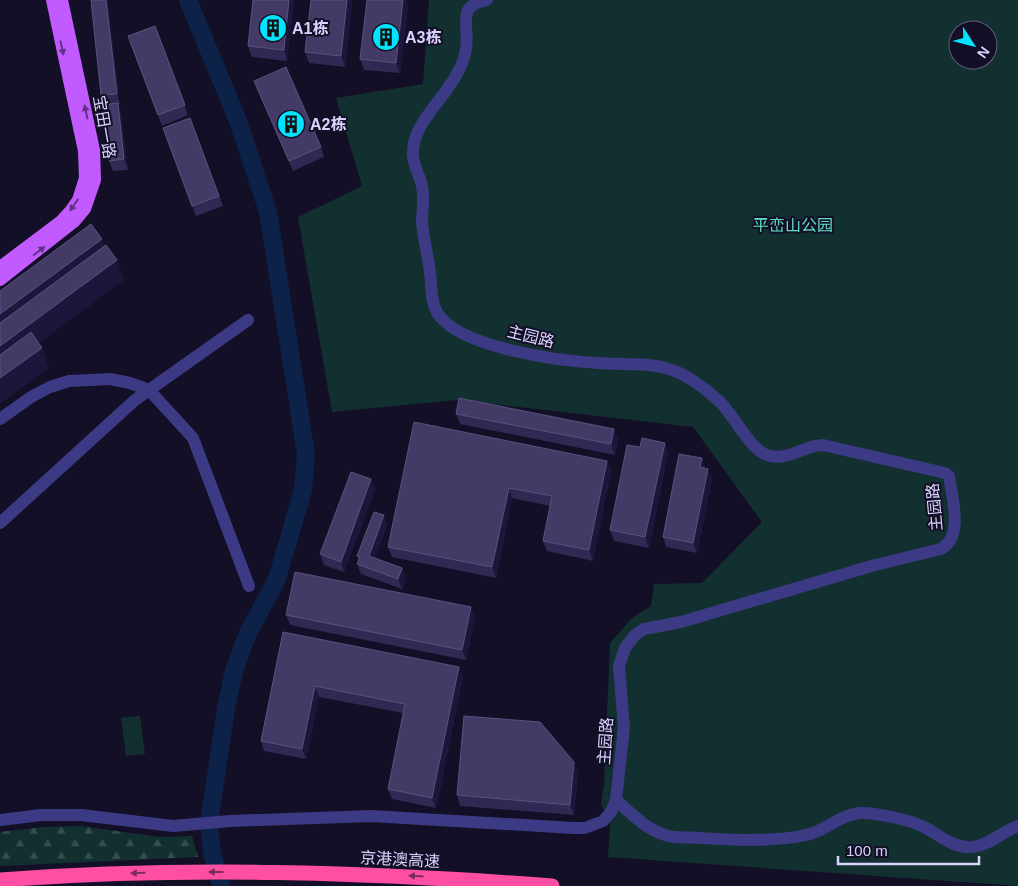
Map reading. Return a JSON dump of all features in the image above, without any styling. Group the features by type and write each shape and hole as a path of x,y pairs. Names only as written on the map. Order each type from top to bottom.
{"highway":[{"name":"京港澳高速","path":"0,880 187,872 246,872 420,876 552,886"}],"main road":[{"name":"宝田一路","path":"0,266 61,220 71,210 78,200 84,178 84,151 52,0"},
{"name":"宝田一路","path":"0,280 75,221 88,202 96,180 94,150 62,0"}],"street":[{"name":"主园路","path":"487,0 474,4 468,9 465,15 467,39 463,60 450,84 419,130 414,145 415,166 423,191 422,232 430,269 432,296 437,313 445,322 470,337 542,357 575,362 649,365 670,369 692,379 721,403 755,447 765,455 784,457 810,447 823,445 940,471 949,476 954,532 949,542 941,549 875,565 681,622 644,629 635,635 625,648 619,666 624,726 616,800"},
{"path":"0,524 135,400 248,320"},
{"path":"0,419 31,397 69,381 110,378 130,382 149,390 193,438 248,586"},
{"path":"0,808 4,820 41,815 81,814 160,826 230,821 371,816 580,828 603,821 611,812 616,800 652,830 664,836 785,839 819,832 845,817 862,813 917,824 951,844 971,847 983,844 1018,826"}],"green space":[{"name":"平峦山公园","path":"429,0 1018,0 1018,886 608,857 610,824 601,804 604,784 610,643 632,618 651,606 654,584 702,583 762,522 693,427 457,400 332,412 298,217 362,186 336,98 423,84"},
{"path":"140,716 145,754 126,756 121,718"},
{"path":"81,826 159,837 192,836 198,857 0,866 0,832 42,827"}],"building":[{"path":"91,0 106,0 117,94 101,95"},
{"name":"A1栋","path":"253,0 289,0 284,50 248,46"},
{"name":"A2栋","path":"311,0 347,0 341,56 305,52"},
{"name":"A3栋","path":"367,0 403,0 396,63 360,59"},
{"path":"155,26 185,105 158,115 128,36"},
{"name":"A2栋","path":"286,67 321,147 289,161 254,81"},
{"path":"118,103 124,159 109,161 103,105"},
{"path":"190,118 219,196 192,206 163,128"},
{"path":"91,224 102,239 0,314 0,291"},
{"path":"106,245 117,260 0,346 0,323"},
{"path":"31,332 42,348 0,378 0,355"},
{"path":"459,398 614,429 611,444 456,414"},
{"path":"414,422 607,461 589,550 543,541 552,496 509,488 492,567 388,547"},
{"path":"642,438 665,443 645,537 610,530 627,445 640,447"},
{"path":"679,454 702,458 700,467 708,469 693,543 663,537"},
{"path":"351,472 371,479 341,562 320,554"},
{"path":"374,512 384,515 369,556 402,568 398,579 357,564 360,557 357,556"},
{"path":"295,572 471,607 462,650 286,615"},
{"path":"283,632 459,667 432,798 388,789 405,704 315,686 302,749 261,741"},
{"path":"464,716 540,722 574,762 570,805 457,795"}],"waterway":[{"path":"188,0 238,121 268,212 306,454 303,490 277,579 247,635 234,671 226,708 209,823 212,853 221,886"}],"place":[{"name":"A1栋","path":"273,28"},
{"name":"A3栋","path":"386,37"},
{"name":"A2栋","path":"291,124"}]}
